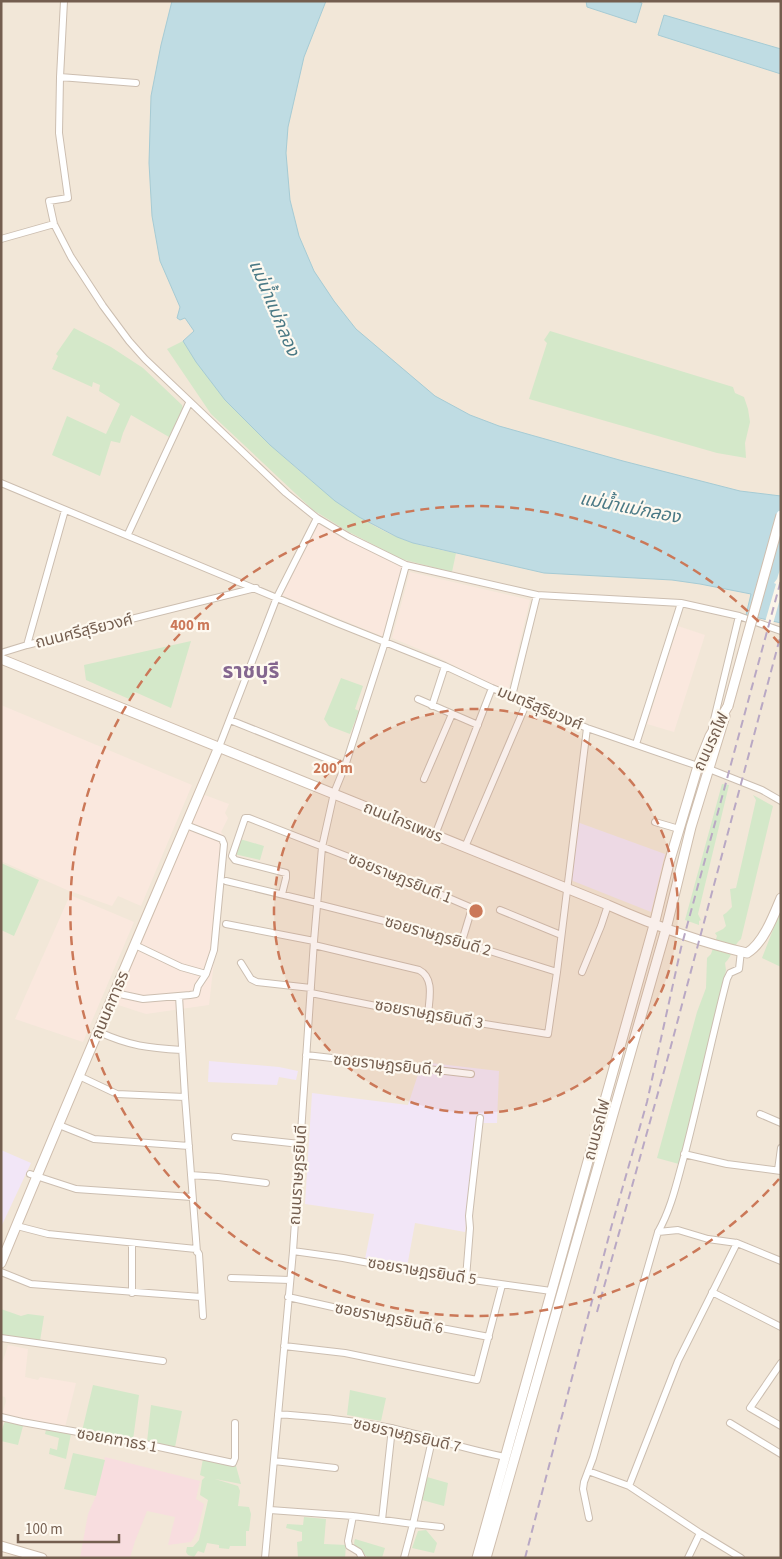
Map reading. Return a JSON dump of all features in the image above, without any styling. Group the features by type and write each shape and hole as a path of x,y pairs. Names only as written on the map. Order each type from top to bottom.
{"street":[{"path":"64,1 59,133 68,198 49,200 54,224 103,306 129,341 190,403 286,494 317,518 379,553 406,565 536,595 681,603 739,616 781,631"},
{"path":"60,77 136,83"},
{"path":"1,239 54,224"},
{"path":"128,534 190,403"},
{"name":"มนตรีสุริยวงศ์","path":"1,483 446,666 492,688 587,728 698,766"},
{"path":"27,645 64,510"},
{"name":"ถนนรถไฟ","path":"486,1558 666,929 691,827 728,706 781,515"},
{"path":"219,747 277,597 317,518"},
{"name":"ถนนราษฎรยินดี","path":"265,1558 293,1251 322,847 334,793 345,766 386,642 406,565"},
{"name":"ถนนศรีสุริยวงศ์","path":"1,653 256,588"},
{"path":"512,696 536,595"},
{"path":"636,744 681,603"},
{"path":"710,736 739,616"},
{"name":"ถนนไกรเพชร","path":"1,659 334,793 654,925 740,951"},
{"path":"432,706 446,666"},
{"path":"435,835 492,688"},
{"path":"418,699 478,725"},
{"path":"465,847 527,702"},
{"name":"ถนนรถไฟ","path":"477,1558 654,925 679,829 698,766 710,736 728,706"},
{"path":"424,779 452,714"},
{"path":"230,720 345,766"},
{"path":"557,972 587,728"},
{"name":"ถนนคฑาธร","path":"1,1263 17,1226 34,1176 99,1032 151,902 219,747"},
{"path":"709,770 766,792 778,799"},
{"path":"282,894 286,873 236,860 232,856 245,818 322,847"},
{"path":"655,822 679,829"},
{"path":"115,993 143,999 196,994 198,986 206,974 214,950 224,844 222,839 217,836 186,824"},
{"name":"ซอยราษฎรยินดี 1","path":"322,847 400,877 472,908 462,941"},
{"name":"ซอยราษฎรยินดี 2","path":"226,881 462,941 557,972"},
{"path":"589,1518 583,1489 584,1482 594,1458 658,1232 668,1214 698,1103 727,979 730,973 739,969 740,951 747,952 754,949 781,898"},
{"path":"582,972 608,905"},
{"path":"500,910 561,935"},
{"path":"226,924 314,943 426,973 430,980 428,1015"},
{"path":"135,945 181,967 206,974"},
{"name":"ซอยราษฎรยินดี 3","path":"241,963 251,979 257,982 428,1015 548,1034 557,972"},
{"path":"179,996 192,1198 203,1316"},
{"path":"99,1032 123,1042 140,1046 182,1050"},
{"name":"ซอยราษฎรยินดี 4","path":"306,1055 471,1074"},
{"path":"80,1076 117,1094 185,1097"},
{"path":"760,1114 781,1123"},
{"path":"466,1278 470,1228 468,1216 480,1118"},
{"path":"59,1124 94,1139 189,1146"},
{"path":"235,1137 300,1144"},
{"path":"684,1154 727,1164 779,1171 781,1148"},
{"path":"191,1175 266,1183"},
{"path":"34,1176 76,1189 192,1198"},
{"path":"17,1226 48,1234 196,1249 197,1252"},
{"path":"658,1232 678,1230 708,1239 737,1243 781,1261"},
{"path":"629,1486 678,1361 737,1243"},
{"path":"132,1244 132,1293"},
{"name":"ซอยราษฎรยินดี 5","path":"293,1251 343,1258 416,1272 551,1291"},
{"path":"1,1272 31,1284 201,1297"},
{"path":"231,1278 290,1280"},
{"path":"284,1346 345,1353 477,1380 502,1284"},
{"path":"712,1292 781,1327"},
{"name":"ซอยราษฎรยินดี 6","path":"288,1297 489,1337"},
{"path":"1,1338 164,1360"},
{"path":"781,1362 750,1408 781,1426"},
{"path":"532,1364 542,1367"},
{"name":"ซอยราษฎรยินดี 7","path":"278,1414 346,1420 392,1428 432,1440 506,1457"},
{"name":"ซอยคฑาธร 1","path":"1,1417 145,1444 233,1463 235,1458 235,1423"},
{"path":"730,1423 781,1454"},
{"path":"382,1520 392,1428"},
{"path":"404,1558 432,1440"},
{"path":"274,1462 335,1468"},
{"path":"588,1471 629,1486 741,1558"},
{"path":"270,1510 353,1516 441,1527"},
{"path":"353,1516 348,1541 349,1546 359,1552 362,1558"},
{"path":"688,1558 700,1533"},
{"path":"1,1546 42,1558"}],"shaded area":[{"path":"1,1 781,1 781,1558 1,1558"},
{"path":"317,522 403,567 384,637 281,595"},
{"path":"410,572 530,600 508,692 433,655 392,638"},
{"path":"678,626 705,635 674,732 647,724"},
{"path":"1,705 192,785 141,906 118,896 112,906 67,890 1,861"},
{"path":"202,794 229,804 225,813 228,818 221,832 226,838 227,847 209,1005 146,1014 115,1004 169,866"},
{"path":"577,822 665,854 651,912 573,881 571,878"},
{"path":"70,895 134,922 83,1042 15,1019"},
{"path":"209,1061 279,1067 298,1071 296,1080 279,1077 277,1085 208,1082"},
{"path":"422,1062 499,1071 497,1123 476,1123 465,1232 415,1223 407,1267 365,1259 374,1214 305,1204 312,1093 408,1105"},
{"path":"1,1150 31,1163 1,1227"},
{"path":"8,1345 28,1349 25,1377 38,1380 40,1377 76,1383 65,1427 2,1415 6,1401 5,1397 1,1396 1,1367"},
{"path":"105,1457 200,1481 196,1499 204,1504 197,1532 191,1542 168,1545 175,1517 147,1511 130,1558 80,1558 88,1514 96,1496"}],"green space":[{"path":"74,328 111,347 143,368 182,405 183,409 169,437 131,415 120,443 111,441 100,476 52,455 67,416 106,434 120,404 99,391 100,385 93,382 92,387 52,369 58,356 56,354"},
{"path":"550,331 733,387 735,393 744,397 748,409 750,422 745,443 746,458 717,453 529,399 547,343 544,340"},
{"path":"183,341 195,360 238,412 302,473 347,509 384,531 411,542 456,553 452,572 401,559 349,532 313,510 211,414 167,349"},
{"path":"191,641 171,708 135,692 129,699 86,680 84,665"},
{"path":"341,678 363,686 355,709 359,711 350,734 329,726 324,719"},
{"path":"722,784 729,785 698,914 701,920 699,925 685,920"},
{"path":"753,795 773,806 741,939 725,963 726,970 679,1164 657,1158 697,1012 706,988 707,958 711,954 717,936 715,933 726,926 723,915 732,907 730,889 736,888 756,800"},
{"path":"240,839 264,846 260,860 234,854"},
{"path":"1,863 39,880 14,936 1,930"},
{"path":"781,909 781,967 762,958"},
{"path":"1,1309 21,1316 28,1314 44,1316 40,1341 1,1336"},
{"path":"93,1385 139,1395 133,1440 104,1432 82,1431"},
{"path":"350,1390 386,1398 381,1421 347,1415"},
{"path":"151,1405 182,1411 175,1447 147,1442"},
{"path":"5,1421 23,1426 18,1445 1,1441 1,1432"},
{"path":"46,1430 71,1434 66,1459 49,1454 50,1448 57,1450 59,1438 45,1434"},
{"path":"73,1453 105,1460 96,1496 64,1489"},
{"path":"203,1459 236,1466 241,1484 215,1479 238,1486 240,1491 238,1506 249,1507 251,1514 249,1531 246,1531 246,1546 230,1546 229,1549 219,1548 219,1545 207,1543 204,1553 198,1551 194,1557 188,1555 186,1552 187,1547 193,1547 199,1540 208,1500 200,1495 202,1480 205,1477 200,1475"},
{"path":"427,1477 448,1483 444,1506 422,1500"},
{"path":"304,1517 326,1519 324,1544 346,1545 345,1558 298,1558 297,1542 302,1541 302,1532 286,1528 287,1524 303,1525"},
{"path":"426,1530 437,1543 434,1553 412,1548 418,1531"},
{"path":"355,1539 385,1548 382,1558 368,1558 354,1545"}],"water":[{"name":"แม่น้ำแม่กลอง","path":"172,1 326,1 304,57 288,127 286,153 290,200 299,236 314,271 334,301 356,329 435,396 470,415 499,426 623,461 740,491 781,496 781,623 746,615 751,594 672,580 544,573 413,543 397,537 359,517 335,501 270,445 225,400 196,362 183,341 194,331 185,318 180,320 177,318 180,307 160,261 152,216 149,163 151,96"},
{"path":"586,1 637,1 642,3 636,23 587,7"},
{"path":"664,15 781,49 781,74 658,35"}],"pier":[{"path":"781,566 781,595 773,624 765,622 776,584 774,583"}],"railway":[{"path":"525,1558 611,1228 647,1102 681,948 781,580"},
{"path":"597,1312 668,1057 781,634"}],"district":[{"name":"ราชบุรี","path":"251,671"}]}
